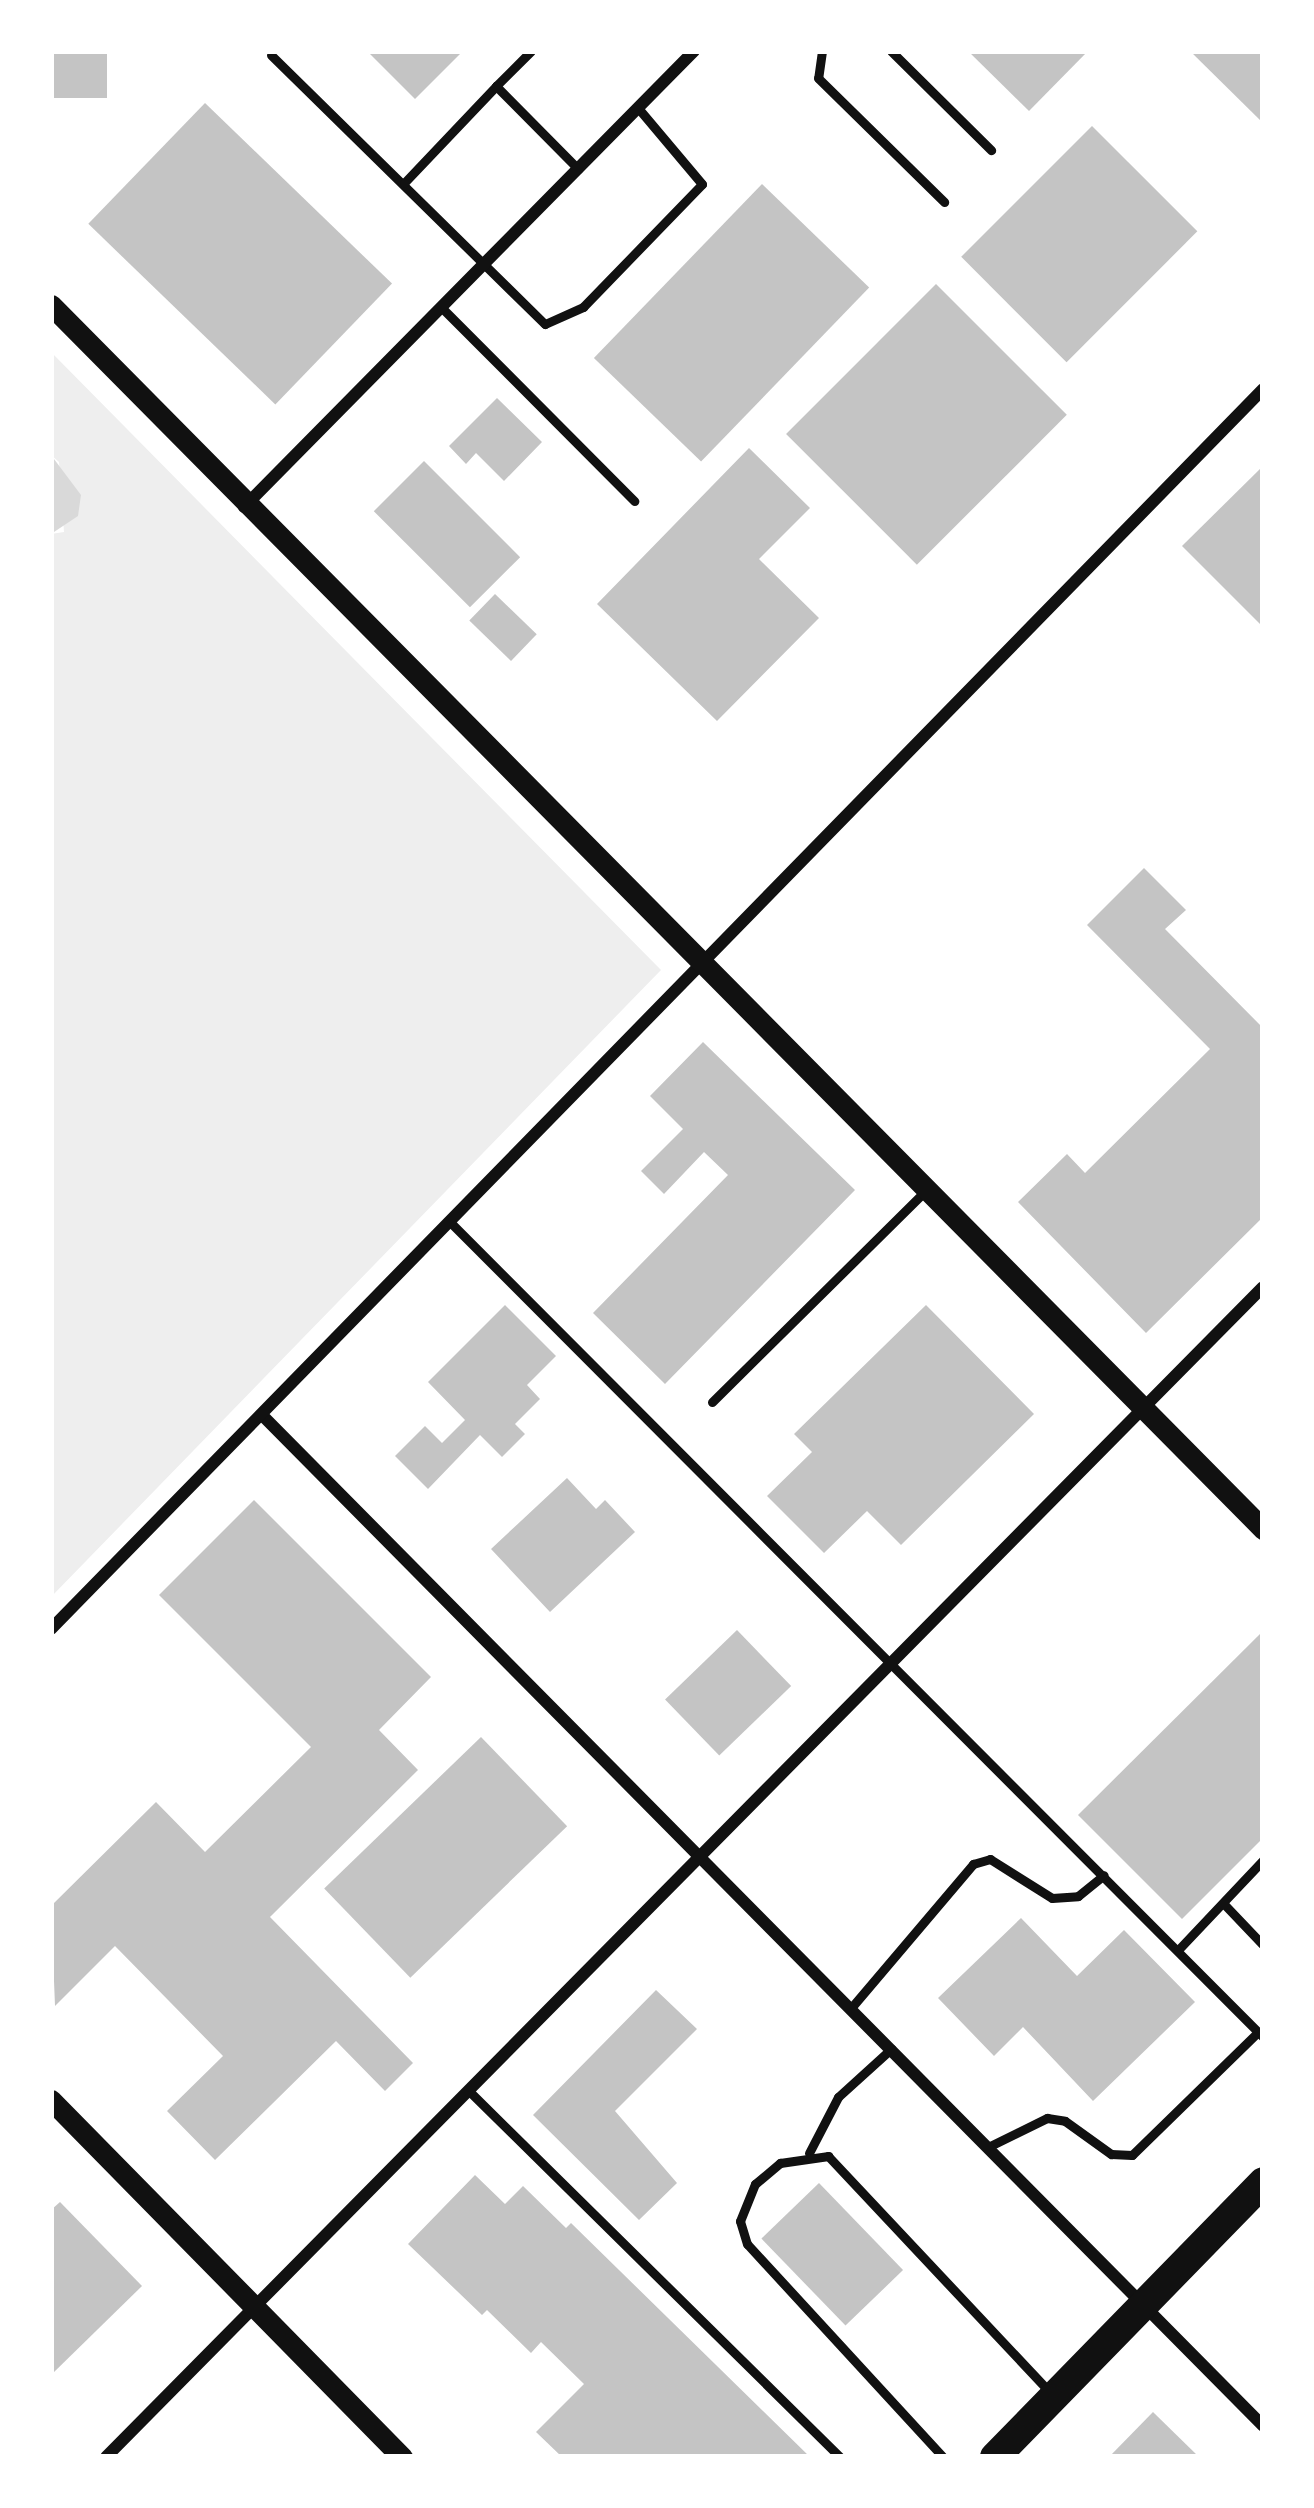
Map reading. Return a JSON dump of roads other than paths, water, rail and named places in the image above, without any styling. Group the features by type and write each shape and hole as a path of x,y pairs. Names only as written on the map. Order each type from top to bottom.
{"main road":[{"path":"995,2457 1263,2182"}],"street":[{"path":"244,507 694,51"},
{"path":"51,305 244,507 1263,1529"},
{"path":"51,1630 1263,389"},
{"path":"106,2457 705,1858 1263,1287"},
{"path":"262,1415 1263,2426"},
{"path":"51,2100 402,2457"}],"lane":[{"path":"404,183 530,51"},
{"path":"822,51 818,78 944,202"},
{"path":"891,51 992,150"},
{"path":"271,55 545,324 583,308 702,184 638,108"},
{"path":"496,86 578,169"},
{"path":"441,307 634,502"},
{"path":"712,1402 926,1190"},
{"path":"450,1222 896,1663 1261,2034 1132,2156 1111,2155 1065,2121 1047,2118 988,2147"},
{"path":"851,2008 973,1864 990,1859 1052,1898 1078,1896 1105,1875"},
{"path":"1178,1950 1263,1860"},
{"path":"1223,1903 1263,1945"},
{"path":"809,2152 838,2097 891,2049"},
{"path":"470,2092 840,2457"},
{"path":"943,2457 747,2244 740,2221 755,2184 780,2163 809,2152 828,2156 1053,2396"}]}
